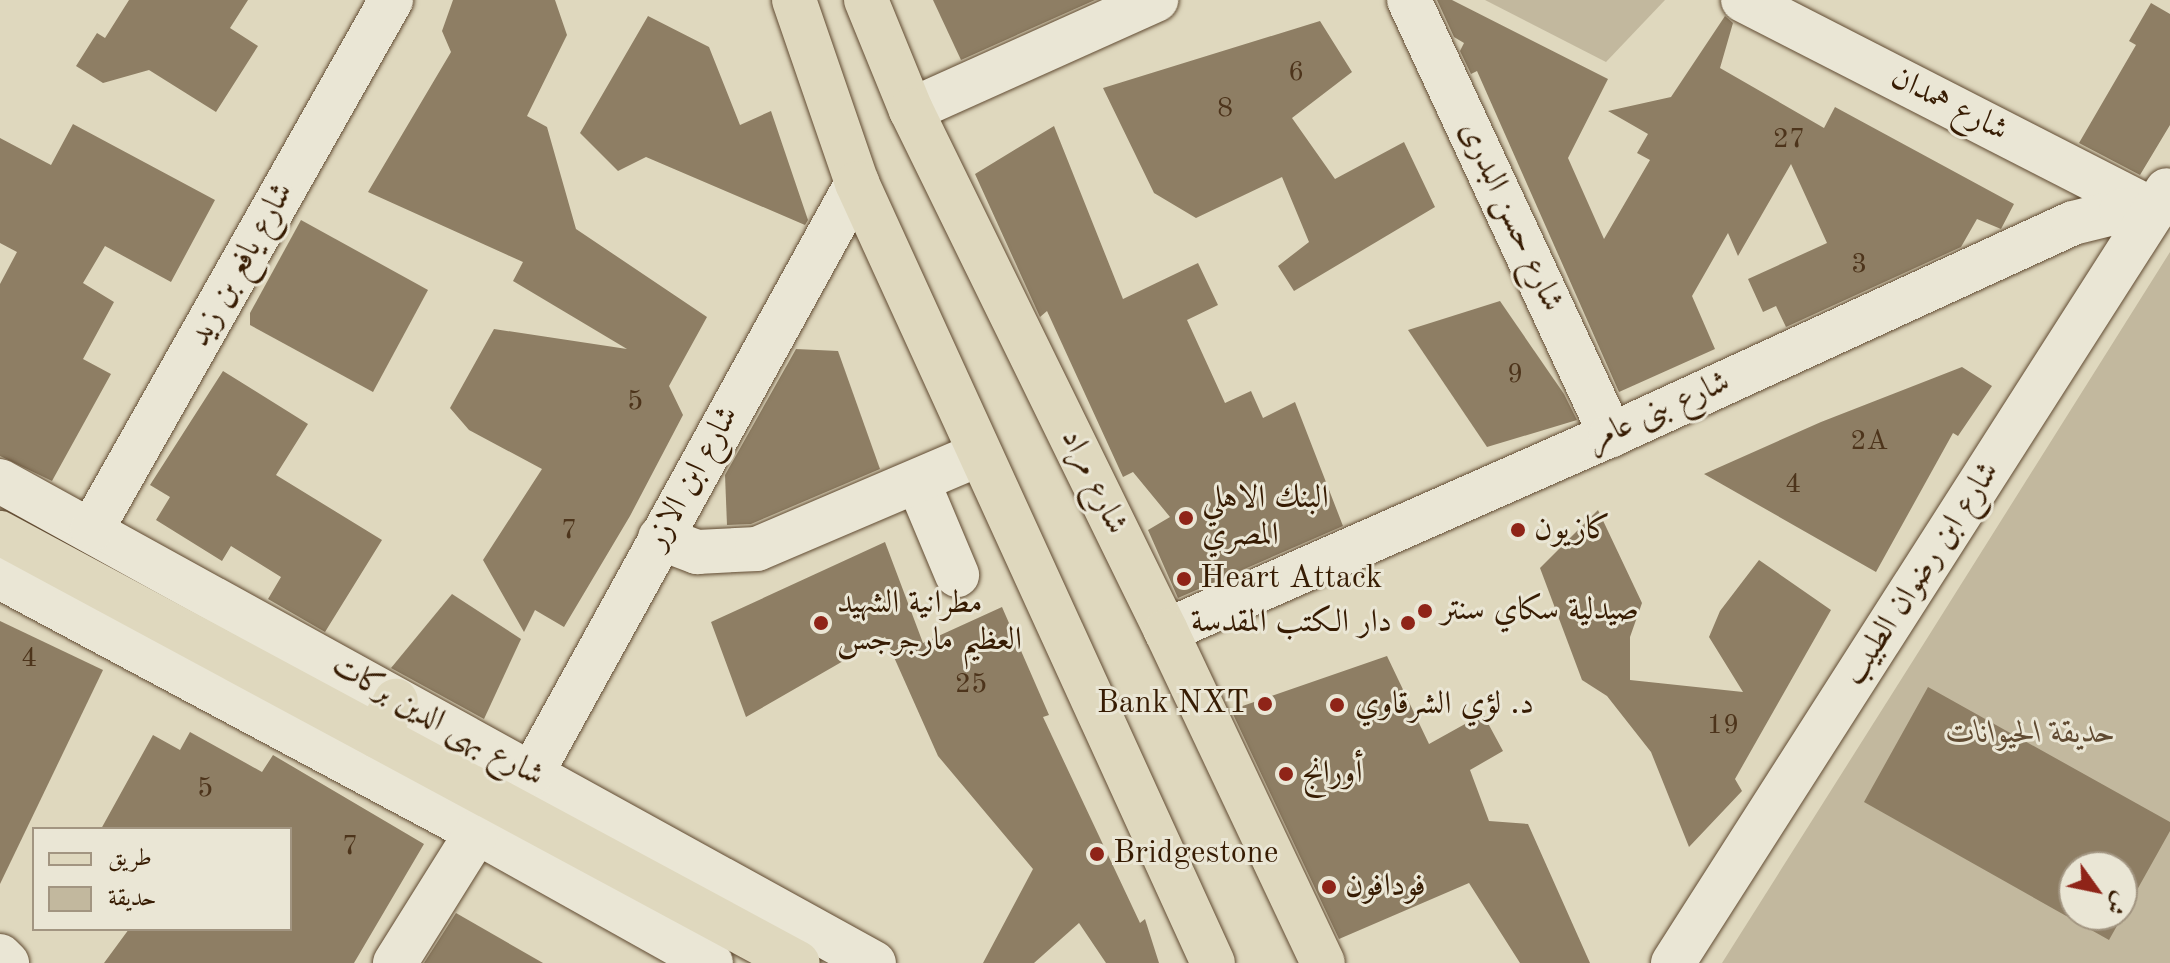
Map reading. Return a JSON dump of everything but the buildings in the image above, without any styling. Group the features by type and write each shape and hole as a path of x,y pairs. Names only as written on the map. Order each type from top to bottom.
{"main road":[{"path":"794,0 857,183 1213,963"},
{"name":"شارع مراد","path":"866,0 911,110 1166,631 1323,963"},
{"name":"شارع بهى الدين بركات","path":"0,533 387,718 798,963"}],"street":[{"name":"شارع يافع بن زيد","path":"92,529 391,0"},
{"path":"911,110 1156,0"},
{"name":"شارع حسن البدرى","path":"1409,0 1611,435"},
{"name":"شارع همدان","path":"1745,0 2162,198"},
{"name":"شارع ابن الازر","path":"532,773 857,183"},
{"name":"شارع بنى عامر","path":"1166,631 1611,435 2073,223 2162,198"},
{"name":"شارع ابن رضوان الطبيب","path":"1673,963 2162,198"},
{"path":"660,538 697,552 757,549 980,454"},
{"name":"شارع بهى الدين بركات","path":"0,481 92,529 387,718 532,773 874,963"},
{"path":"918,482 957,575"},
{"path":"0,577 477,832 711,963"},
{"path":"395,963 477,832"},
{"path":"0,956 7,963"}],"green space":[{"path":"1485,0 1665,0 1606,62"},
{"name":"حديقة الحيوانات","path":"2170,252 2170,963 1722,963"}],"place":[{"name":"البنك الاهلي المصري","path":"1186,518"},
{"name":"كازيون","path":"1518,530"},
{"name":"Heart Attack","path":"1184,579"},
{"name":"صيدلية سكاي سنتر","path":"1425,611"},
{"name":"مطرانية الشهيد العظيم مارجرجس","path":"821,623"},
{"name":"دار الكتب المقدسة","path":"1408,623"},
{"name":"Bank NXT","path":"1265,704"},
{"name":"د. لؤي الشرقاوي","path":"1337,705"},
{"name":"أورانج","path":"1286,774"},
{"name":"Bridgestone","path":"1097,854"},
{"name":"فودافون","path":"1329,887"}]}
